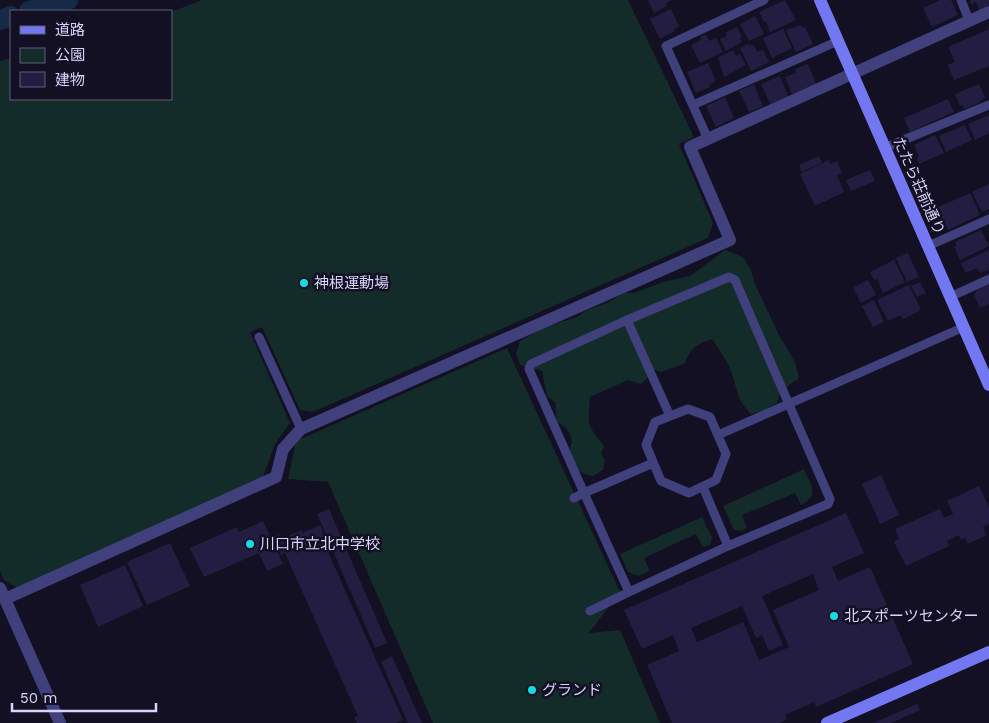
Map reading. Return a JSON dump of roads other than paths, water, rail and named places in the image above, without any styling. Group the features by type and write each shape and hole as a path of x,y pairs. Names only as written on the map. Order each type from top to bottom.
{"street":[{"name":"たたら荘前通り","path":"820,0 989,385"},
{"path":"60,723 3,594 276,477 283,450 301,429 730,240 690,147 989,12"},
{"path":"827,723 989,652"}],"lane":[{"path":"708,138 666,46 764,0"},
{"path":"961,0 969,20"},
{"path":"693,105 838,41"},
{"path":"884,148 989,104"},
{"path":"928,246 989,219"},
{"path":"590,611 728,546 828,504 830,499 790,404 735,280 729,277 531,364 529,369 629,592"},
{"path":"950,297 989,279"},
{"path":"628,320 670,416"},
{"path":"718,434 964,327"},
{"path":"259,337 301,429"},
{"path":"688,409 710,417 726,454 716,480 689,493 661,482 646,445 655,422 670,416 688,409"},
{"path":"574,498 652,462"},
{"path":"702,487 728,546"}],"waterway":[{"path":"33,10 68,0"},
{"path":"0,20 10,16"}],"place":[{"name":"神根運動場","path":"304,283"},
{"name":"川口市立北中学校","path":"250,544"},
{"name":"北スポーツセンター","path":"834,616"},
{"name":"グランド","path":"532,690"}]}
